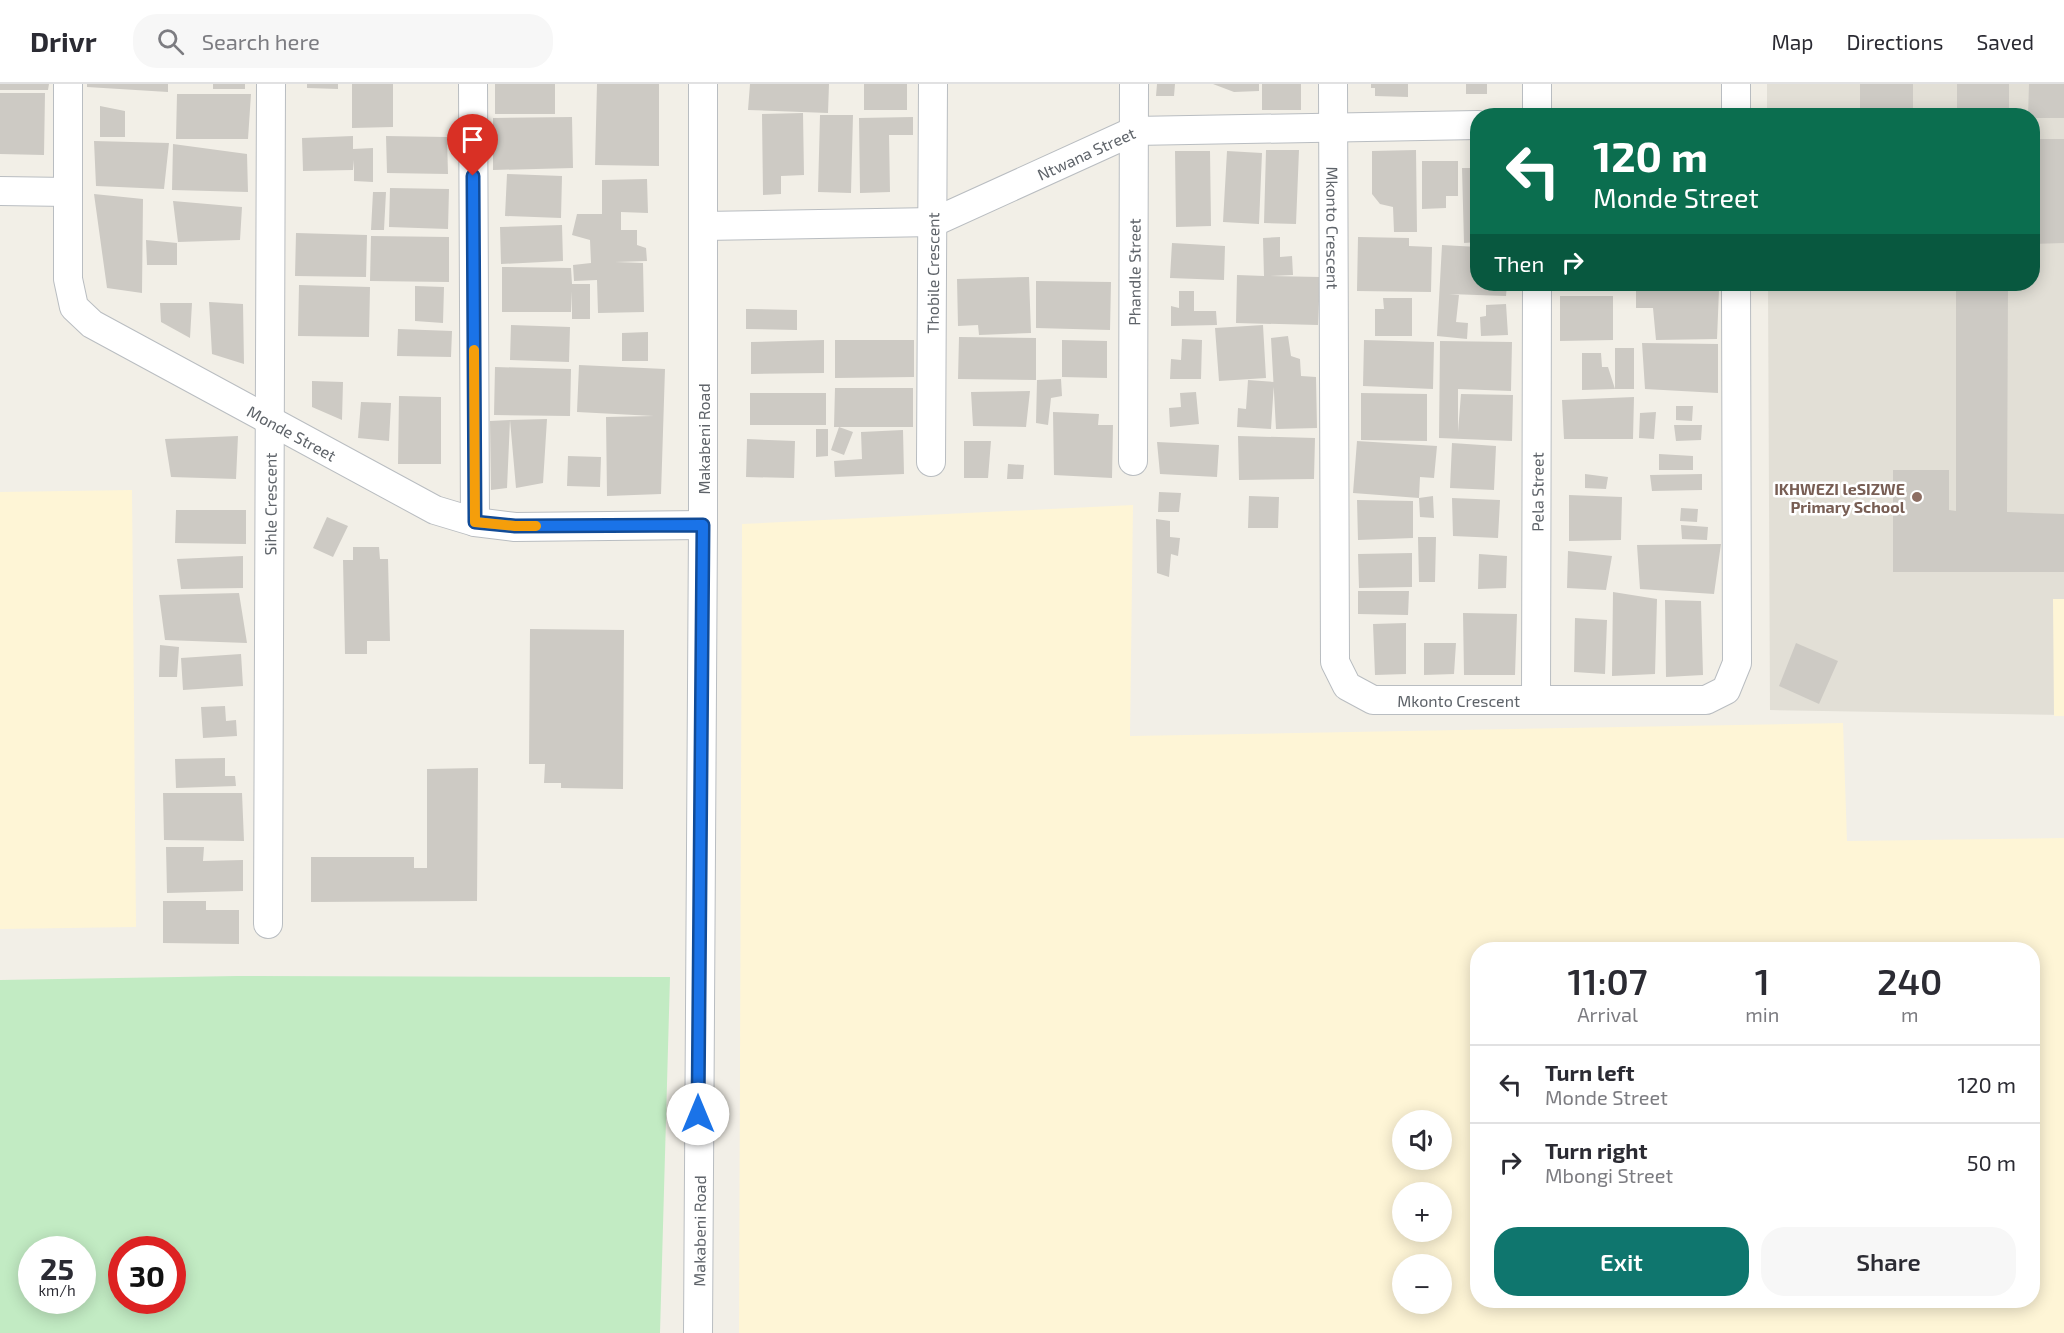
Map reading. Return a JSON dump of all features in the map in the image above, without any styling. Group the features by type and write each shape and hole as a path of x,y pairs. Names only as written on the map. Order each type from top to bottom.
{"street":[{"path":"0,191 68,192 68,84"},
{"name":"Sihle Crescent","path":"268,924 271,84"},
{"path":"473,84 475,522"},
{"name":"Makabeni Road","path":"698,1333 703,84"},
{"name":"Thobile Crescent","path":"931,462 933,84"},
{"name":"Phandle Street","path":"1133,461 1134,84"},
{"path":"1333,84 1333,126"},
{"path":"1537,84 1537,108"},
{"path":"1736,84 1736,108"},
{"name":"Ntwana Street","path":"703,226 934,222 1134,131 1470,125"},
{"name":"Mkonto Crescent","path":"1333,126 1335,662 1347,686 1373,700 1706,700 1726,690 1737,663 1736,291"},
{"name":"Monde Street","path":"68,192 68,279 74,308 92,324 435,510 475,522 515,526 703,525"},
{"name":"Pela Street","path":"1536,700 1537,291"}],"shaded area":[{"name":"IKHWEZI leSIZWE Primary School","path":"1767,84 2064,84 2064,715 1770,710 1768,291 2040,291 2040,108 1767,108"}],"green space":[{"path":"237,976 670,977 660,1333 0,1333 0,980"}],"sand":[{"path":"132,490 136,927 0,929 0,492"},
{"path":"1133,505 1130,736 1843,723 1847,841 2064,838 2064,1333 739,1333 742,524"},
{"path":"2053,599 2064,599 2064,716 2054,716"}],"building":[{"path":"0,84 49,84 48,90 0,90"},
{"path":"87,84 168,84 168,92 87,87"},
{"path":"213,84 245,84 245,89 213,89"},
{"path":"307,84 338,84 338,89 307,88"},
{"path":"352,84 393,84 393,127 352,128"},
{"path":"495,84 555,84 555,114 495,114"},
{"path":"597,84 659,84 659,166 595,165"},
{"path":"750,84 829,84 828,113 748,110"},
{"path":"864,84 907,84 907,110 864,110"},
{"path":"1157,84 1175,84 1174,96 1156,96"},
{"path":"1213,84 1259,84 1259,91 1234,92"},
{"path":"1262,84 1301,84 1301,110 1262,110"},
{"path":"1371,84 1408,84 1408,97 1375,96 1375,88 1371,88"},
{"path":"1466,84 1487,84 1487,94 1466,94"},
{"path":"1860,84 1913,84 1913,108 1860,108"},
{"path":"1957,84 2009,84 2009,108 1957,108"},
{"path":"2029,84 2064,84 2064,118 2040,118 2040,108 2028,108"},
{"path":"0,93 45,93 44,155 0,154"},
{"path":"177,94 251,94 248,139 176,139"},
{"path":"100,106 125,111 125,137 100,137"},
{"path":"803,113 804,175 781,176 781,194 763,195 762,114"},
{"path":"820,115 853,115 851,193 818,192"},
{"path":"572,117 573,168 493,170 493,118"},
{"path":"913,117 913,135 889,135 890,192 860,193 859,118"},
{"path":"353,136 353,149 373,148 373,182 354,181 354,160 353,170 303,171 302,138"},
{"path":"386,136 447,137 448,174 387,173"},
{"path":"2040,139 2064,139 2064,243 2040,244"},
{"path":"94,141 169,143 164,189 96,186"},
{"path":"173,144 247,154 248,192 172,190"},
{"path":"1266,150 1299,150 1296,224 1264,223"},
{"path":"1416,150 1417,232 1394,232 1393,207 1380,204 1372,194 1372,151"},
{"path":"1175,151 1210,151 1211,226 1176,227"},
{"path":"1227,151 1262,153 1259,224 1223,222"},
{"path":"1422,161 1458,161 1458,196 1446,196 1446,208 1422,209"},
{"path":"1462,168 1470,168 1470,243 1464,243"},
{"path":"507,174 562,176 561,218 505,216"},
{"path":"647,179 648,213 621,212 621,230 637,230 637,245 646,248 647,261 615,262 643,263 644,312 598,313 597,280 574,281 573,265 591,263 590,240 572,235 577,214 602,214 602,180"},
{"path":"390,188 449,189 448,229 389,227"},
{"path":"373,192 386,192 384,230 371,230"},
{"path":"94,194 143,199 142,293 107,288"},
{"path":"173,201 242,207 240,240 178,242"},
{"path":"562,225 563,261 501,264 500,227"},
{"path":"296,233 367,235 366,277 295,276"},
{"path":"371,236 449,237 449,282 370,281"},
{"path":"1280,237 1280,257 1292,256 1293,275 1269,276 1320,277 1318,325 1236,323 1237,275 1264,276 1263,238"},
{"path":"1358,237 1409,238 1409,246 1432,247 1431,292 1357,291"},
{"path":"146,240 177,243 177,265 147,265"},
{"path":"1172,243 1225,246 1224,280 1170,278"},
{"path":"1442,245 1470,247 1470,291 1506,291 1506,296 1449,294 1459,295 1456,322 1468,323 1467,339 1437,336"},
{"path":"502,267 571,268 572,284 590,284 590,319 572,319 572,291 571,312 502,312"},
{"path":"1029,277 1031,333 979,335 978,325 958,326 957,279"},
{"path":"1036,281 1111,282 1110,330 1036,328"},
{"path":"299,285 370,287 369,337 298,336"},
{"path":"415,286 444,287 443,323 415,321"},
{"path":"1179,291 1194,291 1194,311 1216,311 1217,325 1171,326 1171,306 1179,308"},
{"path":"1636,291 1719,291 1717,339 1656,340 1653,308 1636,308"},
{"path":"1956,291 2008,291 2007,512 2064,514 2064,572 1893,572 1893,470 1949,470 1949,510 1956,511"},
{"path":"1560,296 1613,296 1613,340 1560,341"},
{"path":"1383,298 1412,298 1412,336 1375,336 1375,309 1384,309"},
{"path":"209,302 243,304 244,364 212,354"},
{"path":"160,303 192,303 190,338 161,322"},
{"path":"1506,304 1508,335 1481,336 1480,317 1486,316 1486,305"},
{"path":"746,309 797,310 797,330 746,329"},
{"path":"511,325 570,327 569,362 510,360"},
{"path":"1263,325 1266,378 1219,381 1215,328"},
{"path":"398,329 452,331 451,357 397,356"},
{"path":"648,332 648,361 622,361 622,333"},
{"path":"1288,336 1291,356 1300,359 1301,376 1316,377 1317,428 1276,429 1271,338"},
{"path":"959,337 1036,338 1036,380 958,379"},
{"path":"1182,339 1202,340 1201,379 1170,379 1171,359 1181,360"},
{"path":"824,340 824,373 751,374 751,342"},
{"path":"835,340 914,340 914,377 835,378"},
{"path":"1062,340 1107,341 1107,378 1062,377"},
{"path":"1364,340 1434,342 1433,389 1363,386"},
{"path":"1440,341 1512,342 1511,391 1458,389 1458,432 1461,394 1513,395 1512,441 1439,438"},
{"path":"1642,343 1718,344 1718,393 1645,389"},
{"path":"1615,348 1634,348 1634,389 1615,389"},
{"path":"1582,353 1601,353 1602,367 1608,367 1615,389 1582,390"},
{"path":"579,365 665,369 661,494 607,496 606,417 654,416 577,412"},
{"path":"495,367 571,369 570,416 494,415"},
{"path":"1061,379 1062,396 1051,398 1048,425 1036,423 1037,380"},
{"path":"1248,380 1274,382 1271,429 1237,427 1238,408 1246,409"},
{"path":"312,381 343,382 342,420 312,407"},
{"path":"835,388 913,388 913,427 834,427"},
{"path":"1030,391 1026,427 973,426 971,392"},
{"path":"1196,392 1199,424 1170,427 1169,408 1181,407 1180,393"},
{"path":"750,393 826,393 826,425 750,425"},
{"path":"1361,393 1427,394 1427,441 1361,440"},
{"path":"399,396 441,397 441,464 398,464"},
{"path":"1634,397 1633,439 1564,439 1562,400"},
{"path":"361,402 391,403 389,441 358,438"},
{"path":"1676,406 1693,406 1692,421 1676,420"},
{"path":"1053,412 1099,414 1098,425 1113,425 1112,478 1054,475"},
{"path":"1656,412 1654,439 1639,438 1640,413"},
{"path":"547,419 543,483 516,488 510,420"},
{"path":"510,420 507,488 491,490 490,421"},
{"path":"1674,425 1702,425 1701,440 1676,441"},
{"path":"839,427 853,432 844,455 831,450"},
{"path":"816,429 828,429 828,456 816,457"},
{"path":"903,430 904,474 835,477 834,461 862,459 861,432"},
{"path":"238,436 236,479 171,477 165,439"},
{"path":"1238,436 1315,438 1314,479 1239,480"},
{"path":"747,439 795,441 794,478 746,477"},
{"path":"964,441 991,441 988,478 964,478"},
{"path":"1357,441 1437,446 1434,478 1420,477 1419,498 1353,493"},
{"path":"1157,442 1219,445 1217,477 1160,474"},
{"path":"1452,443 1496,446 1494,490 1450,488"},
{"path":"1659,454 1693,456 1693,470 1659,470"},
{"path":"568,456 601,457 600,487 567,486"},
{"path":"1008,464 1024,465 1023,479 1007,479"},
{"path":"1585,474 1608,477 1606,489 1585,488"},
{"path":"1702,474 1702,490 1652,491 1650,475"},
{"path":"1159,492 1181,493 1179,512 1158,512"},
{"path":"1569,495 1622,497 1621,540 1569,541"},
{"path":"1249,496 1279,497 1278,528 1248,528"},
{"path":"1433,496 1434,518 1420,517 1419,498"},
{"path":"1452,498 1500,500 1498,538 1453,536"},
{"path":"1357,500 1413,501 1413,538 1358,540"},
{"path":"1681,508 1698,509 1697,522 1680,521"},
{"path":"176,510 246,510 246,544 175,543"},
{"path":"327,517 348,526 333,557 313,548"},
{"path":"1156,519 1170,521 1170,537 1180,538 1178,556 1171,554 1169,577 1157,573"},
{"path":"1681,525 1708,527 1707,540 1682,539"},
{"path":"1418,537 1436,537 1435,582 1419,582"},
{"path":"1721,544 1714,594 1640,589 1637,545"},
{"path":"353,547 379,547 380,559 388,559 390,641 367,641 367,654 345,654 343,560 353,560"},
{"path":"1568,551 1612,556 1606,590 1567,588"},
{"path":"1412,553 1412,587 1359,588 1358,554"},
{"path":"1479,554 1507,556 1506,588 1478,589"},
{"path":"243,556 243,588 181,589 177,559"},
{"path":"1358,591 1409,591 1408,615 1358,614"},
{"path":"1613,592 1657,599 1655,674 1612,676"},
{"path":"239,593 247,643 165,640 159,595"},
{"path":"1665,600 1701,601 1703,675 1666,677"},
{"path":"1463,613 1517,614 1515,675 1464,675"},
{"path":"1575,618 1607,620 1605,674 1574,672"},
{"path":"1406,623 1406,674 1375,675 1373,624"},
{"path":"530,629 624,630 623,789 561,788 561,783 544,783 545,764 529,764"},
{"path":"1424,643 1456,643 1454,674 1424,675"},
{"path":"1796,643 1838,661 1819,704 1779,686"},
{"path":"160,645 179,647 177,677 159,677"},
{"path":"241,654 243,686 183,690 181,658"},
{"path":"225,706 226,721 236,720 237,736 203,738 201,707"},
{"path":"225,758 225,776 235,776 236,786 176,788 175,759"},
{"path":"478,768 477,901 311,902 311,857 414,857 414,868 427,868 427,769"},
{"path":"163,793 242,793 244,841 164,840"},
{"path":"166,847 204,847 203,861 243,860 243,891 167,893"},
{"path":"163,901 206,901 206,910 239,910 239,944 163,943"}],"slow traffic":[{"path":"474,350 475,522 536,526"}],"place":[{"name":"IKHWEZI leSIZWE Primary School","path":"1917,497"}],"route":[{"path":"473,176 475,522 515,526 703,525 698,1114"}]}
